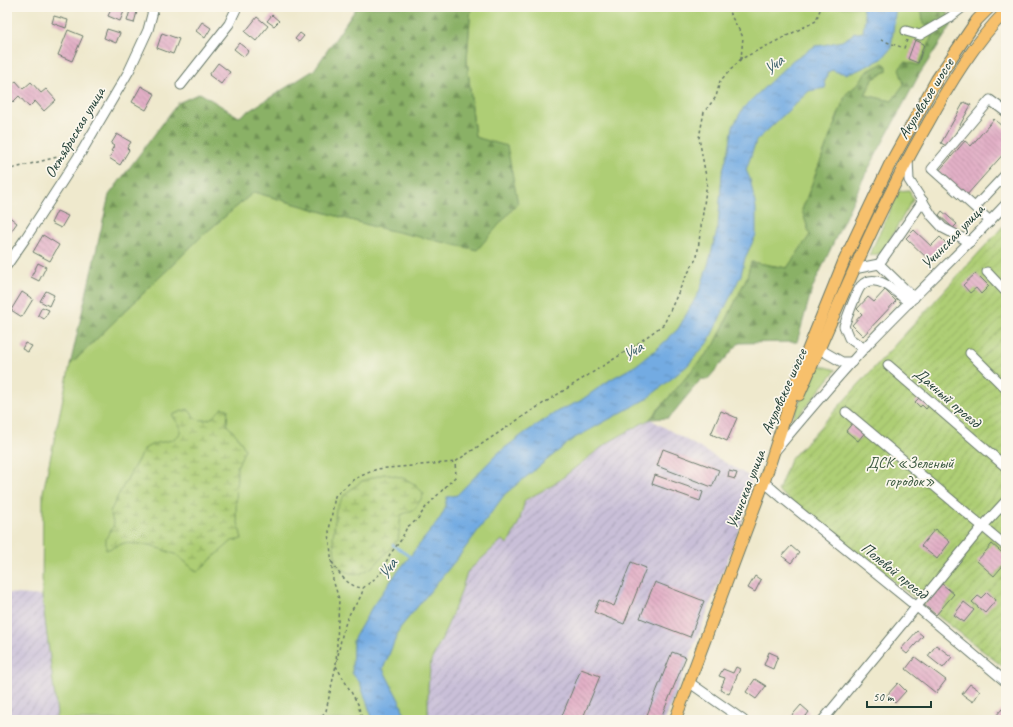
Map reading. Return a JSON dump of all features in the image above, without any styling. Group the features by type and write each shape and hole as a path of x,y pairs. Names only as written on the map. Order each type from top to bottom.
{"main road":[{"name":"Акуловское шоссе","path":"815,345 844,262 889,166 937,79 977,20 990,7"},
{"name":"Акуловское шоссе","path":"773,454 803,362 815,345 908,157 948,88 993,24 1006,11"},
{"name":"Учинская улица","path":"676,720 773,454"}],"street":[{"name":"Октябрьская улица","path":"7,265 82,151 129,71 148,30 154,7"},
{"path":"181,85 229,24 237,7"},
{"path":"908,32 920,35 949,18 963,7"},
{"path":"990,221 932,169 990,100 1006,112"},
{"path":"908,157 909,180 932,216 943,228 970,242"},
{"path":"975,208 1006,174"},
{"path":"854,268 879,264 923,201"},
{"name":"Учинская улица","path":"773,454 830,386 864,349 1006,204"},
{"path":"879,264 912,301"},
{"path":"988,272 1006,292"},
{"path":"864,349 849,338 844,326 861,286 868,281 878,281 890,286 912,301"},
{"path":"815,345 842,362 852,362"},
{"path":"970,353 1006,389"},
{"name":"Дачный проезд","path":"888,365 1006,467"},
{"path":"846,412 1006,546"},
{"name":"Полевой проезд","path":"764,482 918,607 1006,682"},
{"path":"823,720 918,607 983,526 1006,501"},
{"path":"690,682 743,720"}],"path":[{"path":"727,7 743,38 741,59"},
{"path":"362,720 358,704 336,665 338,599 333,580 329,531 335,496 354,479 377,468 455,462 528,413 633,347 664,324 684,280 697,257 707,182 699,138 704,112 716,97 720,81 741,59 816,21 821,7"},
{"path":"881,40 904,48 908,32"},
{"path":"7,170 82,151"},
{"path":"331,560 340,575 356,588 363,588 372,581 381,572 390,554 401,540 407,527 417,520 426,507 456,476 455,462"},
{"path":"318,720 326,711 343,631 349,614 362,595 363,588"}],"shaded area":[{"path":"650,419 752,478 740,528 665,720 434,720 428,714 428,687 431,661 460,595 467,572 502,540 507,544 519,522 525,501 553,485 607,443"},
{"path":"7,593 42,596 58,714 55,720 7,720"}],"green space":[{"path":"357,7 471,7 467,59 475,137 507,146 518,203 477,250 375,227 254,192 203,235 70,365 109,195 178,103 200,93 239,117 314,70"},
{"path":"471,7 909,7 922,12 933,30 929,45 919,65 892,101 865,95 873,79 887,71 867,71 858,84 846,94 802,210 810,235 787,268 751,262 747,277 715,344 650,419 607,443 553,485 525,500 519,522 508,544 502,540 467,572 460,595 431,661 428,687 428,714 434,720 55,720 57,714 42,596 43,492 70,365 203,235 254,192 375,227 475,137 467,59"},
{"path":"909,7 939,7 945,9 952,20 951,26 919,75 863,179 812,289 797,342 739,343 707,380 701,379 669,418 650,419 715,344 747,277 751,262 787,268 810,235 802,210 846,94 858,84 867,71 883,63 887,66 887,71 873,79 865,95 892,101 904,84 899,69 905,62 919,65 929,45 933,30 923,24 922,12"},
{"path":"909,190 913,199 882,253 869,256 899,191"},
{"name":"ДСК «Зеленый городок»","path":"1006,223 1006,669 778,491 790,460"},
{"path":"816,364 836,370 788,429"},
{"path":"222,408 228,409 227,425 238,437 245,449 237,467 236,514 242,539 232,541 197,572 177,555 150,545 124,543 106,550 106,538 114,525 110,512 144,449 153,444 172,440 180,434 180,426 172,415 188,409 196,419 205,420 213,417"},
{"path":"384,474 396,476 411,482 424,494 415,509 401,515 398,540 374,566 360,574 349,573 336,565 333,538 336,509 345,494 362,481"}],"water":[{"path":"862,7 896,7 891,48 882,59 854,72 846,74 832,70 828,72 824,83 826,85 825,88 809,91 756,141 746,170 750,179 756,208 756,235 745,258 741,275 708,342 687,366 648,398 573,439 505,494 460,555 400,628 383,669 401,704 406,720 373,720 360,683 352,673 353,640 372,607 395,575 439,520 444,511 447,497 457,495 498,453 526,432 558,411 580,401 611,379 635,366 658,348 678,329 699,292 708,265 718,227 722,173 729,149 733,126 744,107 793,60 815,46 842,41 854,32 863,32 865,18"}],"building":[{"path":"112,7 121,7 125,9 120,21 108,16"},
{"path":"131,7 138,8 134,23 127,21"},
{"path":"272,15 279,21 274,26 267,21"},
{"path":"54,16 68,20 66,28 52,23"},
{"path":"257,17 268,26 256,41 245,32"},
{"path":"202,22 211,28 205,38 196,31"},
{"path":"107,29 120,33 116,43 104,38"},
{"path":"68,30 83,36 72,61 58,55"},
{"path":"162,33 179,39 173,54 157,48"},
{"path":"300,33 304,36 299,42 295,39"},
{"path":"915,40 924,44 918,63 908,59"},
{"path":"239,43 249,51 244,57 234,49"},
{"path":"218,63 230,72 221,84 209,75"},
{"path":"16,81 23,89 31,82 41,93 46,89 56,100 44,111 35,101 29,107 19,96 13,102 7,95 7,89"},
{"path":"141,86 155,94 146,110 132,102"},
{"path":"964,102 971,105 948,147 941,143"},
{"path":"994,119 1006,130 1006,151 966,196 938,172 965,141 971,146"},
{"path":"117,134 131,142 127,148 129,150 120,165 109,158 113,152 111,151 114,146 111,144"},
{"path":"57,211 68,216 61,228 51,223"},
{"path":"942,211 957,224 953,228 939,215"},
{"path":"7,215 17,223 7,237"},
{"path":"914,230 931,246 940,237 946,243 930,261 906,238"},
{"path":"43,235 59,245 50,261 33,252"},
{"path":"38,263 46,267 39,281 31,277"},
{"path":"976,273 989,286 981,294 976,288 970,293 963,285"},
{"path":"885,290 896,301 863,336 852,325 862,314 857,309 868,297 874,302"},
{"path":"46,291 54,295 49,306 40,301"},
{"path":"22,292 33,299 22,317 11,310"},
{"path":"42,307 49,310 44,319 38,315"},
{"path":"25,343 32,346 28,352 22,349"},
{"path":"921,396 930,404 926,409 922,405 920,407 915,402"},
{"path":"721,411 737,418 727,441 711,434"},
{"path":"854,421 866,431 858,441 846,431"},
{"path":"663,449 719,470 712,487 657,466"},
{"path":"729,471 737,473 735,479 728,477"},
{"path":"655,475 703,492 700,501 652,484"},
{"path":"935,529 950,542 937,559 921,546"},
{"path":"992,544 1006,556 1006,562 994,576 977,561"},
{"path":"791,546 799,553 791,563 782,556"},
{"path":"631,562 646,568 624,624 594,612 599,600 614,606"},
{"path":"755,576 761,580 755,592 748,588"},
{"path":"655,582 704,601 690,637 640,618"},
{"path":"942,584 954,594 936,615 924,605"},
{"path":"987,592 996,600 985,613 972,602 978,596 981,598"},
{"path":"964,602 974,610 964,622 954,615"},
{"path":"917,631 923,636 907,654 901,649"},
{"path":"936,645 952,657 943,668 928,656"},
{"path":"672,652 686,657 660,720 645,720"},
{"path":"769,652 778,656 773,669 764,665"},
{"path":"915,657 946,680 936,693 906,669"},
{"path":"736,667 740,669 729,694 720,690 725,678 719,676 723,669 733,673"},
{"path":"581,669 600,676 582,720 567,720 561,718"},
{"path":"755,679 766,686 756,699 746,692"},
{"path":"898,683 906,691 895,703 887,695"},
{"path":"970,684 980,691 973,702 962,694"},
{"path":"801,705 809,712 803,720 788,720"},
{"path":"1002,709 1006,713 1006,720 999,720 995,717"}],"waterway":[{"path":"393,545 412,558"}],"water label":[{"name":"Уча","path":"773,65"},
{"name":"Уча","path":"632,351"},
{"name":"Уча","path":"387,569"}]}
